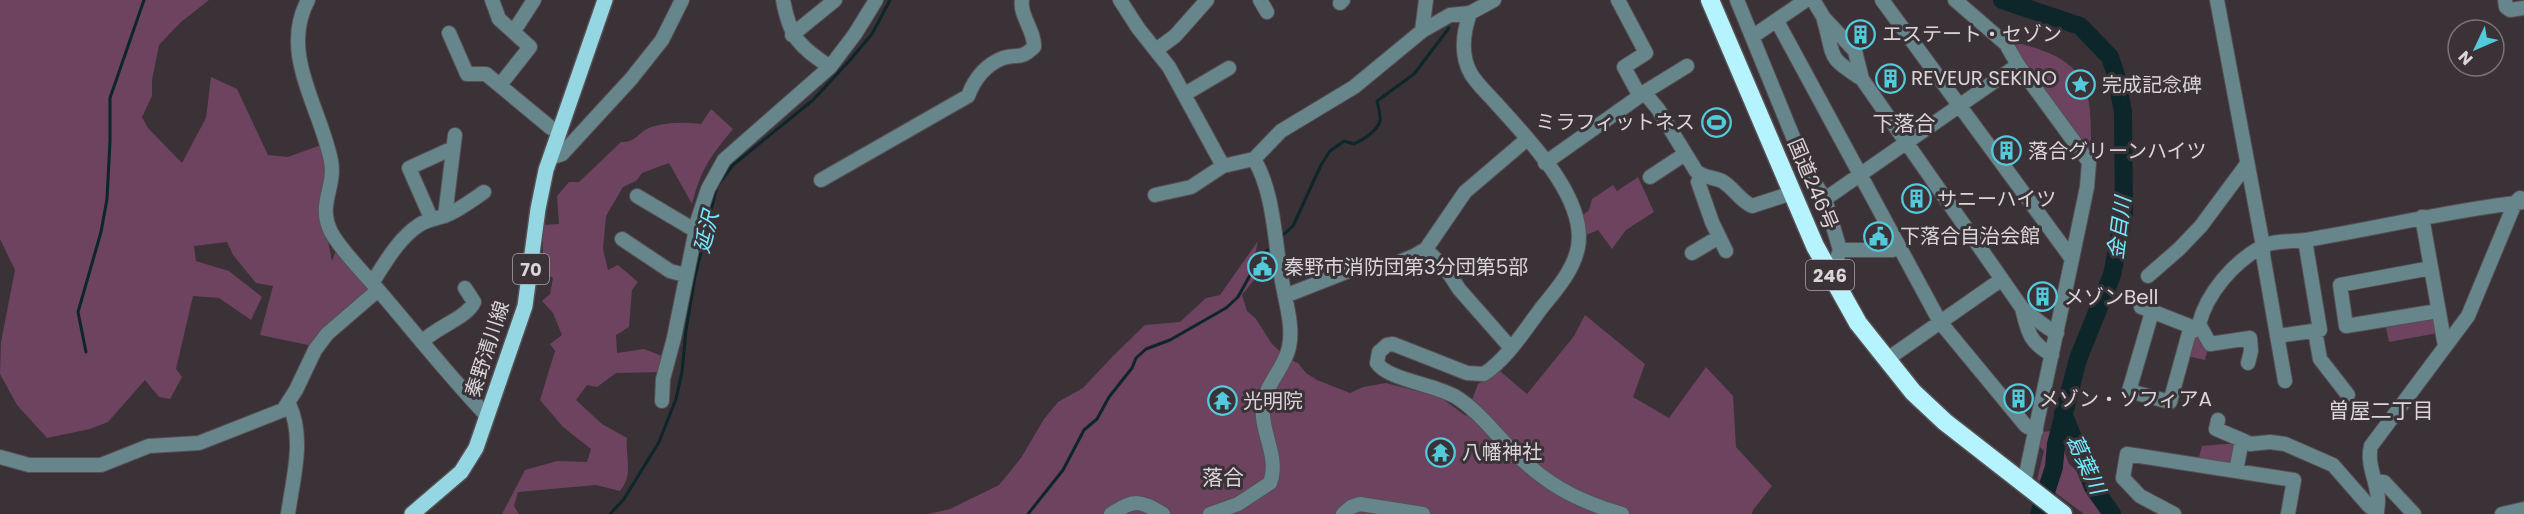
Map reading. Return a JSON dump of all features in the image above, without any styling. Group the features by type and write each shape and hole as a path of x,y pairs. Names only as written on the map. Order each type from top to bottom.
{"highway":[{"name":"国道246号","path":"1710,0 1815,246 1858,323 1913,392 1945,422 2030,482"},
{"name":"246","path":"2030,482 2061,512"}],"main road":[{"name":"秦野清川線","path":"412,514 467,464 476,448 525,306 538,209 550,159 605,0"},
{"path":"1719,0 1746,83"}],"street":[{"path":"308,0 296,32 299,61 331,162 331,181 324,214 332,233 487,416"},
{"path":"492,0 500,19 530,47 500,85"},
{"path":"514,31 534,0"},
{"path":"550,159 562,154 632,79 662,40 682,0"},
{"path":"783,0 792,35 800,46 830,67"},
{"path":"792,35 835,0"},
{"path":"662,401 663,379 674,338 685,275 708,189 724,160 830,67 855,34 876,0"},
{"path":"821,180 968,96 980,74 993,64 1005,57 1019,57 1034,47 1021,0"},
{"path":"1120,0 1138,28 1169,67 1223,166"},
{"path":"1156,50 1175,36 1207,0"},
{"path":"1422,31 1426,0"},
{"path":"1155,195 1191,187 1223,166 1254,159 1281,131 1354,87 1422,31 1450,15 1470,13 1494,0"},
{"path":"1618,0 1646,53 1624,67 1637,91 1658,109 1684,154 1701,175 1724,182 1743,202 1752,206 1792,194"},
{"path":"1737,0 1807,171 1825,199 1838,257 1898,248"},
{"path":"1752,37 1806,0"},
{"path":"1813,0 1824,18 1855,51 1862,79 2022,308 2029,335 2039,348 2052,355"},
{"path":"1882,0 2072,259"},
{"path":"1955,0 2006,44 2018,65 2089,162 2072,259 2036,431 2030,482"},
{"path":"2217,0 2263,246 2285,381"},
{"path":"2505,0 2506,8 2510,10 2524,8"},
{"path":"1470,13 1466,25 1464,51 1471,75 1527,139 1568,196 1577,217 1578,247 1573,262 1556,289 1510,347 1484,374 1467,373 1393,344 1379,352 1377,363 1381,370 1390,374 1425,384 1456,397 1474,410 1541,478 1563,492 1591,505 1622,514"},
{"path":"1824,18 1834,58 1841,66 1862,79"},
{"path":"1777,21 1940,322 2026,426 2036,431"},
{"path":"448,33 467,74 486,74 551,128 560,130"},
{"path":"1825,199 2018,65"},
{"path":"1545,163 1641,93 1687,66"},
{"path":"1185,94 1229,68"},
{"path":"1285,296 1351,270 1397,263 1425,249 1465,192 1527,139"},
{"path":"454,141 438,217 409,168 454,141"},
{"path":"1650,177 1684,154"},
{"path":"1210,514 1238,504 1270,483 1273,467 1263,407 1289,349 1289,313 1265,184 1254,159"},
{"path":"2148,276 2201,226 2247,164"},
{"path":"1701,175 1698,182 1726,250"},
{"path":"0,458 29,465 101,465 149,446 199,443 283,410 289,404 315,350 327,334 375,286 402,240 416,227 484,192"},
{"path":"637,196 663,207 692,228 696,227"},
{"path":"2248,363 2251,351 2250,338 2210,344 2198,326 2146,309 2129,391 2170,402 2189,333 2198,326 2213,292 2231,271 2263,246 2521,199"},
{"path":"2218,420 2216,429 2250,444 2270,442 2285,444 2333,465 2377,513 2379,504 2370,458 2371,446 2468,316 2521,199"},
{"path":"2422,217 2445,346"},
{"path":"1692,253 1719,237"},
{"path":"622,239 647,251 670,271 685,275"},
{"path":"2277,336 2320,330 2305,240"},
{"path":"1425,249 1448,272 1459,289 1510,347"},
{"path":"2431,268 2340,285 2346,326 2438,310"},
{"path":"1887,360 2002,279"},
{"path":"1289,313 1323,282"},
{"path":"422,342 430,334 470,309 474,302 465,288"},
{"path":"2022,308 2057,333"},
{"path":"2315,331 2320,359 2340,390"},
{"path":"288,514 297,448 295,418 289,404"},
{"path":"2236,471 2242,440"},
{"path":"2174,514 2140,496 2123,478 2127,454 2294,480 2288,514"},
{"path":"2376,482 2384,482 2414,514"},
{"path":"1111,514 1138,501 1163,514"},
{"path":"1343,514 1351,507 1360,504 1423,514"},
{"path":"2502,514 2524,509"}],"shaded area":[{"path":"0,0 209,0 181,22 159,45 152,80 152,96 142,117 148,128 182,163 206,118 211,77 237,89 268,155 288,157 321,145 326,165 325,227 332,261 337,248 368,289 367,295 313,346 260,335 273,286 256,283 233,255 227,242 194,246 196,261 229,271 262,297 251,320 219,298 193,296 176,369 182,377 170,399 159,397 145,380 108,422 90,429 47,438 17,405 0,374 1,342 15,270 0,239"},
{"path":"2017,43 2041,50 2060,59 2073,69 2082,81 2088,96 2090,113 2091,158 2012,48"},
{"path":"711,109 733,129 707,164 692,204 669,163 642,173 636,181 623,187 606,216 603,249 608,270 618,265 638,282 632,290 629,327 616,335 617,353 644,349 667,358 664,372 616,373 597,387 587,385 576,400 602,424 627,438 628,472 624,485 620,491 596,485 518,492 514,506 519,514 502,514 525,470 557,461 587,462 591,449 563,427 540,400 555,351 550,344 562,335 553,313 542,301 550,294 553,278 543,272 543,225 559,224 557,196 569,182 579,182 621,142 630,141 657,125 701,124"},
{"path":"1638,177 1654,212 1626,230 1612,249 1598,230 1584,236 1583,215 1589,210 1592,199 1613,185 1617,191"},
{"path":"1258,241 1251,272 1254,280 1242,295 1247,311 1256,319 1272,344 1317,380 1350,393 1363,387 1386,383 1440,397 1466,416 1478,384 1500,371 1527,394 1574,336 1585,315 1645,364 1633,397 1669,418 1706,367 1733,396 1736,447 1772,486 1752,514 928,514 950,509 999,485 1021,458 1044,419 1058,402 1083,388 1145,325 1180,322 1206,298 1220,295"},
{"path":"2435,318 2438,333 2389,342 2385,323"},
{"path":"2196,334 2208,348 2205,360 2187,356"},
{"path":"2051,431 2059,437 2069,464 2076,470 2093,502 2105,514 2084,514 2037,479 2044,451 2037,437 2042,432"},
{"path":"2237,443 2230,467 2198,461 2202,446"}],"waterway":[{"path":"86,352 78,312 101,232 107,199 110,98 144,0"},
{"name":"延沢","path":"610,514 624,499 659,442 676,399 695,277 717,186 733,165 813,100 872,34 890,0"},
{"name":"金目川","path":"2002,0 2080,26 2110,57 2123,112 2124,213 2112,275 2078,359 2056,444 2054,467 2039,514"},
{"path":"1283,235 1293,226 1321,165 1330,151 1344,141 1354,144 1373,132 1380,121 1377,101 1414,74 1449,28"},
{"path":"1028,514 1063,470 1084,430 1097,419 1109,397 1132,368 1136,358 1146,349 1170,340 1226,308 1238,297 1267,250"},
{"name":"葛葉川","path":"2063,413 2093,487 2112,514"}],"place":[{"name":"エステート・セゾン","path":"1861,34"},
{"name":"REVEUR SEKINO","path":"1890,78"},
{"name":"完成記念碑","path":"2081,85"},
{"name":"ミラフィットネス","path":"1716,122"},
{"name":"落合グリーンハイツ","path":"2007,151"},
{"name":"サニーハイツ","path":"1916,199"},
{"name":"下落合自治会館","path":"1879,236"},
{"name":"秦野市消防団第3分団第5部","path":"1263,267"},
{"name":"メゾンBell","path":"2043,297"},
{"name":"メゾン・ソフィアA","path":"2018,399"},
{"name":"光明院","path":"1222,401"},
{"name":"八幡神社","path":"1441,452"}],"district":[{"name":"下落合","path":"1904,123"},
{"name":"曽屋二丁目","path":"2381,410"},
{"name":"落合","path":"1223,477"}]}
